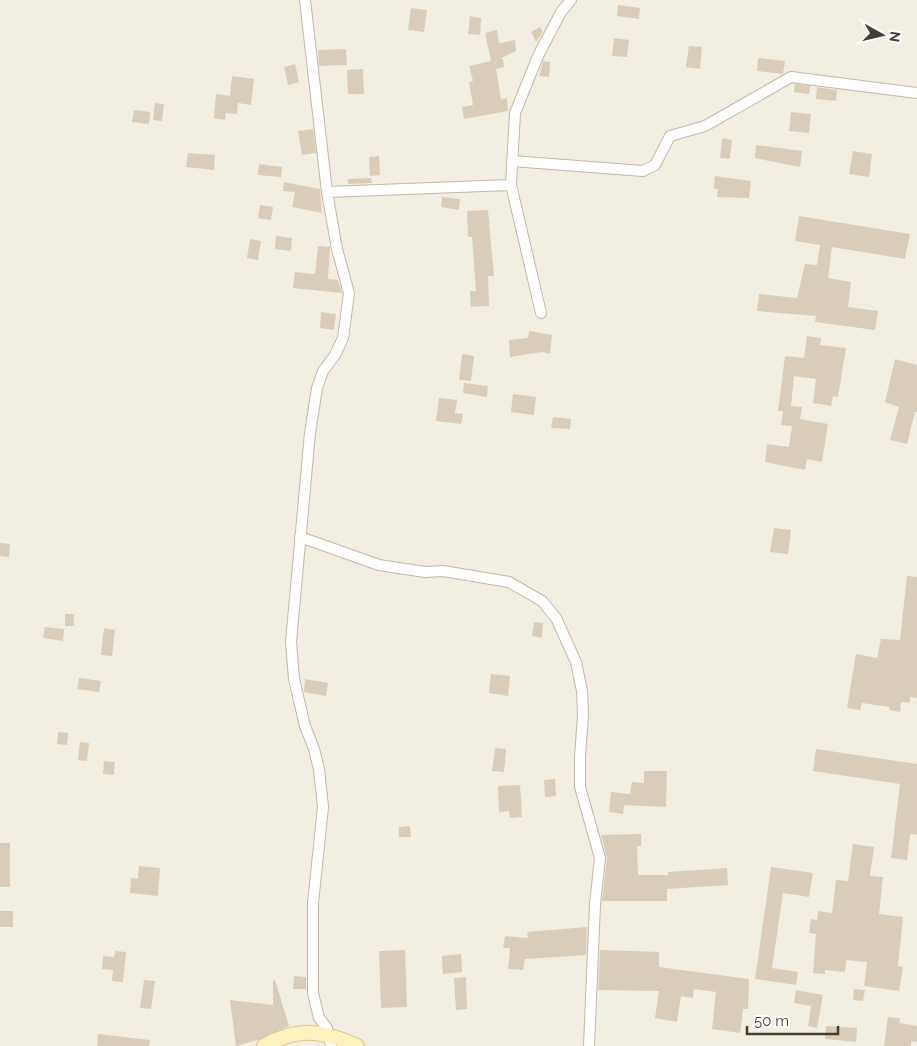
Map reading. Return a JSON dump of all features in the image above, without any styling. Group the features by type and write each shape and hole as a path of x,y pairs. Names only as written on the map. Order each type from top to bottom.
{"main road":[{"path":"264,1046 285,1035 304,1032 357,1046"}],"street":[{"path":"305,0 327,192 337,249 347,283 348,306 343,338 335,355 323,371 317,388 300,537 291,656 305,726 319,769 323,807 313,903 313,993 319,1018 327,1028 330,1040"},
{"path":"541,313 511,185 514,113 538,56 561,12 571,0"},
{"path":"512,161 643,171 655,164 670,136 705,126 791,77 917,93"},
{"path":"327,192 511,185"},
{"path":"300,537 379,565 425,572 443,571 509,582 542,601 556,618 576,662 582,691 583,716 580,787 600,858 595,904 589,1046"}],"building":[{"path":"618,5 640,8 639,19 617,16"},
{"path":"411,8 427,10 424,32 408,30"},
{"path":"470,16 481,18 480,35 468,34"},
{"path":"540,27 543,32 536,42 531,32"},
{"path":"497,30 499,43 515,40 516,51 500,59 503,59 504,67 496,69 501,99 507,98 508,111 464,119 462,107 473,105 469,82 473,81 469,66 491,61 485,33"},
{"path":"614,38 629,40 627,57 612,56"},
{"path":"689,46 702,47 700,69 686,67"},
{"path":"346,49 347,65 319,66 318,50"},
{"path":"758,58 785,61 783,74 757,71"},
{"path":"543,61 550,62 549,77 539,76"},
{"path":"295,64 299,82 288,85 284,67"},
{"path":"363,69 364,94 348,94 347,70"},
{"path":"232,76 254,79 251,105 238,103 237,114 226,113 225,120 214,118 216,94 230,96"},
{"path":"795,84 810,86 809,94 794,92"},
{"path":"817,87 837,90 836,101 816,99"},
{"path":"155,103 164,104 162,121 153,120"},
{"path":"134,110 150,112 149,124 132,122"},
{"path":"791,112 811,114 809,133 789,131"},
{"path":"313,129 316,153 302,155 298,131"},
{"path":"722,138 732,140 730,159 720,158"},
{"path":"756,145 802,151 800,167 755,158"},
{"path":"853,151 872,154 869,177 849,174"},
{"path":"188,153 215,155 214,170 186,167"},
{"path":"379,156 380,175 370,176 369,157"},
{"path":"259,164 282,167 281,177 258,175"},
{"path":"715,176 751,181 749,198 717,197 718,189 714,189"},
{"path":"371,178 372,183 348,184 348,179"},
{"path":"284,182 320,189 322,213 292,207 295,192 283,191"},
{"path":"442,197 460,199 459,210 441,207"},
{"path":"260,205 273,207 271,220 258,218"},
{"path":"488,210 494,276 488,276 489,306 471,307 470,291 476,291 472,237 468,237 467,211"},
{"path":"799,216 910,234 905,259 832,247 828,278 851,282 848,307 878,311 875,330 815,322 816,316 757,311 759,294 797,298 805,264 817,265 820,245 795,241"},
{"path":"276,236 292,238 291,251 275,249"},
{"path":"250,239 261,241 258,260 247,258"},
{"path":"318,246 330,247 328,279 338,280 342,293 293,288 295,272 315,274"},
{"path":"321,312 336,314 334,330 320,328"},
{"path":"529,331 552,335 550,354 542,352 510,357 509,340 528,338"},
{"path":"807,336 821,338 820,345 846,348 838,397 833,396 831,406 813,403 816,379 794,376 791,406 802,407 800,419 828,424 822,462 807,459 805,470 765,462 767,444 789,447 792,426 781,425 783,411 778,411 785,356 804,358"},
{"path":"462,354 474,356 471,381 459,380"},
{"path":"895,359 917,365 917,412 915,412 907,444 890,440 899,407 885,402"},
{"path":"464,383 488,386 487,397 463,393"},
{"path":"513,394 536,397 534,415 511,412"},
{"path":"439,398 457,400 455,413 463,414 461,424 436,421"},
{"path":"553,417 571,419 570,429 551,428"},
{"path":"774,528 791,530 788,554 770,552"},
{"path":"0,543 10,544 9,557 0,556"},
{"path":"907,576 917,577 917,698 910,697 910,703 901,702 900,712 889,710 889,707 862,703 860,710 847,708 856,654 877,658 881,639 900,640"},
{"path":"65,614 74,614 74,626 65,626"},
{"path":"534,622 543,623 542,638 532,636"},
{"path":"45,627 64,629 63,641 43,638"},
{"path":"104,628 115,630 112,656 101,655"},
{"path":"491,674 510,676 508,696 489,693"},
{"path":"79,678 101,681 99,692 77,689"},
{"path":"305,679 328,683 326,696 304,692"},
{"path":"58,732 68,733 67,745 57,744"},
{"path":"80,742 89,743 87,761 78,760"},
{"path":"495,748 506,749 504,772 492,771"},
{"path":"816,749 917,764 917,835 910,834 907,860 891,858 900,784 813,771"},
{"path":"104,761 115,762 114,775 103,774"},
{"path":"644,771 667,771 666,807 624,805 623,814 609,812 611,792 630,794 632,782 644,783"},
{"path":"555,779 556,796 545,797 544,780"},
{"path":"520,785 522,817 510,818 509,811 499,812 498,786"},
{"path":"410,826 411,837 399,837 399,827"},
{"path":"641,834 641,846 637,846 638,875 668,875 668,872 727,868 728,885 667,889 667,901 602,901 607,858 601,835"},
{"path":"0,843 10,843 10,887 0,887"},
{"path":"853,844 874,847 870,876 883,877 879,914 903,917 898,966 903,967 899,991 864,986 867,962 846,960 845,972 825,970 825,974 813,973 816,934 809,933 811,919 817,920 818,911 832,913 836,880 848,881"},
{"path":"139,866 160,868 158,896 130,893 131,878 138,879"},
{"path":"771,867 813,873 809,897 783,893 772,968 798,972 796,985 755,979"},
{"path":"0,911 13,911 13,927 0,927"},
{"path":"587,927 586,955 525,959 523,970 508,969 510,948 503,948 505,936 528,938 527,932"},
{"path":"405,950 407,1007 381,1008 379,951"},
{"path":"600,950 659,952 659,967 749,979 748,1009 743,1009 740,1033 712,1029 716,992 694,989 693,998 681,996 677,1022 655,1018 659,991 598,990"},
{"path":"115,951 126,952 123,982 112,981 113,970 102,969 103,956 114,957"},
{"path":"461,954 462,972 443,974 442,956"},
{"path":"294,976 306,977 306,989 293,989"},
{"path":"466,977 467,1009 456,1010 454,978"},
{"path":"144,980 155,981 151,1009 140,1008"},
{"path":"275,980 289,1026 258,1040 236,1046 230,1000 273,1005 273,981"},
{"path":"854,989 865,990 863,1001 853,1000"},
{"path":"796,990 823,995 817,1028 808,1026 811,1006 794,1003"},
{"path":"888,1017 900,1018 899,1023 917,1026 917,1042 911,1041 911,1046 884,1046"},
{"path":"826,1026 857,1028 856,1042 825,1039"},
{"path":"98,1034 150,1040 149,1046 97,1046"}]}
